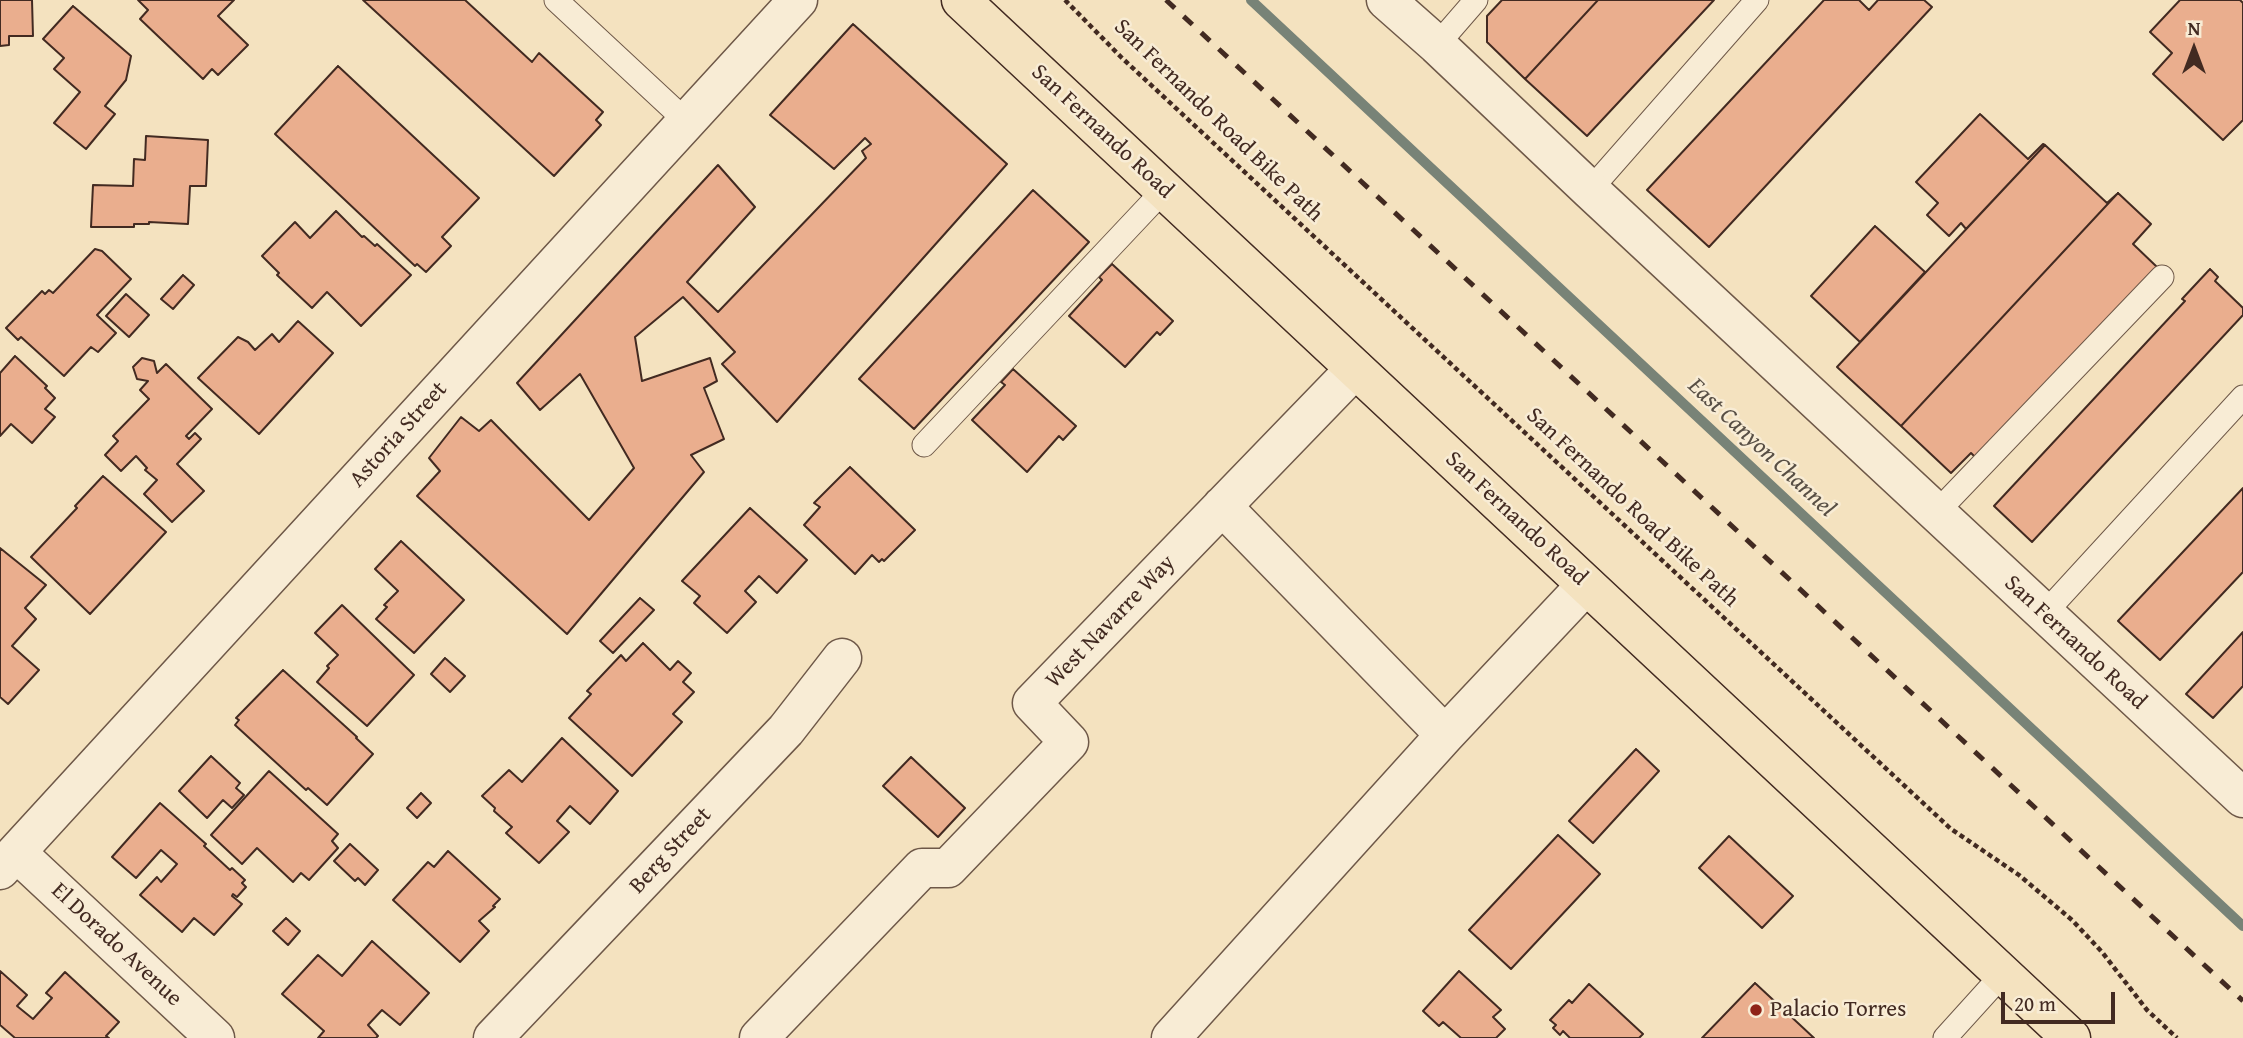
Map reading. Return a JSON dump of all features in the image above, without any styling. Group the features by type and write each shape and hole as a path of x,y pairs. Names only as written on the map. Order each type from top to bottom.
{"main road":[{"name":"San Fernando Road","path":"961,0 2071,1038"}],"street":[{"name":"Astoria Street","path":"9,861 798,0"},
{"name":"San Fernando Road","path":"1385,0 1437,44 2243,798"},
{"name":"West Navarre Way","path":"759,1038 922,868 948,868 1069,742 1032,703 1355,369"},
{"path":"1222,506 1445,735"},
{"path":"1171,1038 1445,735 1586,585"},
{"name":"Berg Street","path":"493,1038 786,730 842,658"},
{"name":"El Dorado Avenue","path":"9,861 215,1038"}],"lane":[{"path":"556,0 685,121"},
{"path":"1437,44 1476,0"},
{"path":"1590,190 1757,0"},
{"path":"924,445 1164,190"},
{"path":"1936,513 2162,277"},
{"path":"2044,614 2243,397"},
{"path":"1945,1038 2002,975"}],"path":[{"name":"San Fernando Road Bike Path","path":"1065,0 1122,58 1951,829 2019,875 2072,920 2102,952 2147,1010 2177,1038"}],"building":[{"path":"0,0 32,0 33,36 9,36 9,45 0,46"},
{"path":"138,0 234,0 218,16 248,45 218,75 212,69 203,79 140,19 148,10"},
{"path":"363,0 465,0 532,62 539,53 603,112 596,120 601,125 554,176"},
{"path":"1502,0 1598,0 1525,79 1487,42 1487,16"},
{"path":"1598,0 1714,0 1587,136 1525,79"},
{"path":"1824,0 1859,0 1869,10 1878,0 1924,0 1932,7 1709,247 1647,190"},
{"path":"2180,0 2240,0 2243,3 2243,120 2223,140 2153,74 2172,53 2150,32"},
{"path":"73,6 131,56 126,80 105,106 115,114 86,149 54,123 80,92 54,69 64,58 43,39"},
{"path":"853,24 1007,164 777,422 722,364 735,352 683,297 635,337 642,381 710,358 717,381 704,388 724,439 691,455 704,472 567,634 417,496 440,471 429,458 461,417 479,431 491,420 589,520 634,468 580,374 540,410 517,383 718,165 755,207 687,282 718,312 866,158 862,151 871,144 865,138 834,169 770,115"},
{"path":"338,66 479,198 442,237 451,246 426,272 417,264 415,266 275,134"},
{"path":"1980,114 2028,159 2045,145 1966,229 1961,223 1949,236 1927,215 1938,203 1916,182"},
{"path":"146,136 208,140 206,186 190,186 188,224 149,222 134,224 134,227 91,227 93,185 133,186 134,159 145,160"},
{"path":"2045,145 2107,203 2118,193 1901,426 1837,367"},
{"path":"1033,190 1089,242 914,429 859,379"},
{"path":"2118,193 2151,224 2133,244 2157,267 1978,460 1971,453 1951,473 1901,426"},
{"path":"336,211 362,237 375,246 377,244 411,275 361,326 327,292 312,308 277,275 279,273 262,256 295,222 310,238"},
{"path":"1875,226 1925,272 1860,342 1811,296"},
{"path":"95,249 102,251 131,279 97,315 116,333 98,352 91,347 64,376 21,337 18,340 6,328 42,291 45,294 49,290 53,293"},
{"path":"1112,264 1173,321 1160,335 1157,332 1125,367 1069,316 1102,280 1099,277"},
{"path":"2210,269 2218,277 2215,281 2243,308 2243,315 2032,542 1994,506 2185,301 2182,299"},
{"path":"183,275 194,285 173,309 161,299"},
{"path":"126,294 149,315 129,337 106,316"},
{"path":"298,321 333,353 259,434 198,378 238,337 248,342 255,350 272,334 279,342"},
{"path":"15,356 47,386 45,388 55,398 45,409 55,417 32,443 11,424 0,436 0,373"},
{"path":"142,358 154,361 157,373 166,364 212,409 186,436 189,439 195,433 201,439 177,464 204,491 172,522 144,494 157,480 145,470 147,468 136,456 121,471 105,455 118,441 113,436 149,399 140,390 148,381 137,379 133,367"},
{"path":"1013,369 1076,426 1063,440 1059,436 1027,472 972,420 1005,385 1001,382"},
{"path":"850,467 915,530 884,561 882,559 879,562 872,555 855,574 804,525 820,507 814,503"},
{"path":"103,476 166,532 90,614 31,557"},
{"path":"2243,488 2243,572 2160,660 2118,621"},
{"path":"750,508 807,560 777,593 759,576 745,591 756,602 727,633 694,603 700,596 682,581"},
{"path":"401,541 464,600 414,653 376,619 387,607 384,605 398,591 375,569"},
{"path":"0,548 46,585 25,608 36,619 12,646 39,670 8,704 0,697"},
{"path":"640,598 654,610 613,653 600,641"},
{"path":"342,605 414,675 367,726 317,682 338,655 315,633"},
{"path":"2243,632 2243,686 2213,718 2186,694"},
{"path":"643,643 670,670 678,661 691,673 683,682 694,692 673,714 682,722 632,776 569,718 591,694 587,691 621,655 626,661"},
{"path":"445,658 465,676 450,692 431,674"},
{"path":"283,670 373,754 327,805 308,788 306,790 235,725 239,720 236,718"},
{"path":"562,738 618,791 590,824 570,806 557,821 569,832 539,863 506,833 512,827 482,796 509,770 522,782"},
{"path":"1636,749 1659,771 1593,843 1569,821"},
{"path":"211,756 240,783 236,788 244,795 232,808 223,800 207,818 179,791"},
{"path":"911,757 965,808 938,837 883,786"},
{"path":"269,771 338,834 332,841 338,848 309,880 301,873 293,882 257,848 242,864 211,835"},
{"path":"421,793 431,803 417,818 407,808"},
{"path":"160,803 206,844 204,846 230,870 232,868 245,880 242,883 246,887 237,897 233,894 232,896 242,904 214,935 194,918 182,932 140,895 157,877 161,882 177,864 161,850 136,878 112,857"},
{"path":"1558,835 1600,874 1511,969 1469,930"},
{"path":"1729,836 1793,896 1762,928 1699,868"},
{"path":"350,844 378,870 365,885 358,878 355,881 334,861"},
{"path":"448,851 500,899 479,921 489,931 460,962 393,900 428,862 434,867"},
{"path":"286,918 300,931 288,945 273,931"},
{"path":"372,941 429,993 400,1025 382,1010 368,1025 378,1036 376,1038 318,1038 324,1031 282,994 318,955 342,976"},
{"path":"0,971 27,995 17,1006 33,1019 52,998 46,993 65,972 119,1022 106,1036 109,1038 15,1038 0,1025"},
{"path":"1459,971 1501,1010 1493,1017 1505,1029 1496,1038 1461,1038 1443,1022 1439,1026 1423,1011"},
{"name":"Palacio Torres","path":"1755,983 1814,1038 1702,1038"},
{"path":"1589,984 1643,1034 1639,1038 1570,1038 1563,1031 1560,1035 1553,1028 1556,1025 1550,1020 1569,1000 1572,1003"}],"waterway":[{"name":"East Canyon Channel","path":"1251,0 2243,926"}],"railway":[{"path":"1166,0 2243,1001"}],"place":[{"name":"Palacio Torres","path":"1756,1010"}]}
